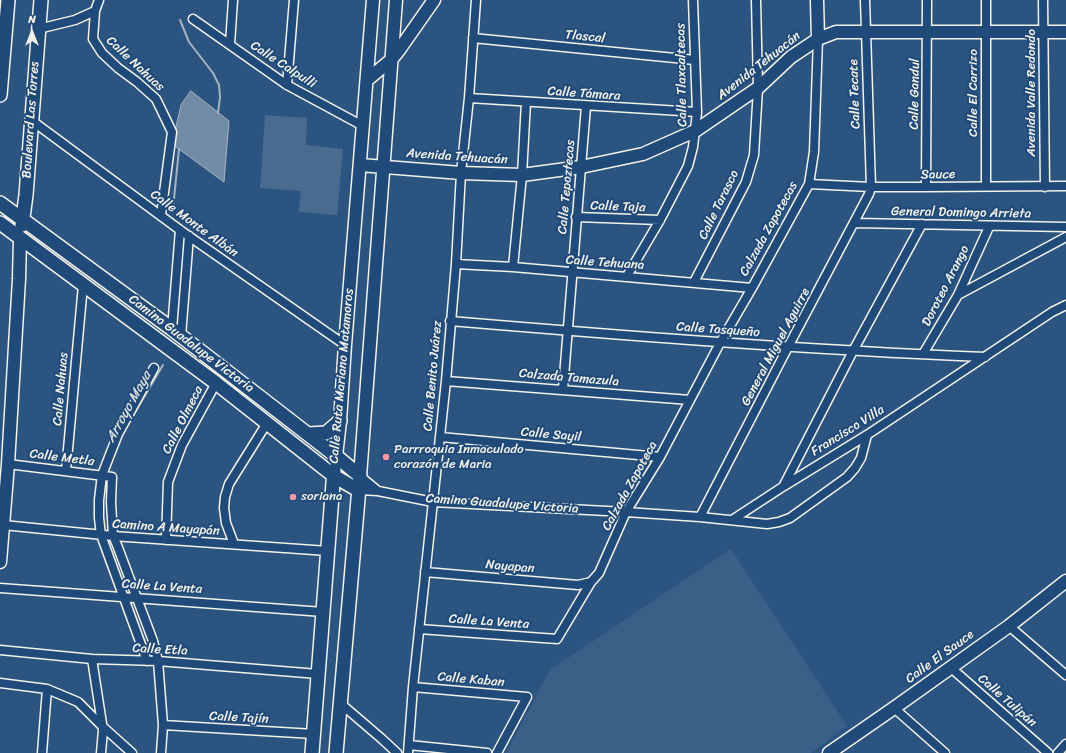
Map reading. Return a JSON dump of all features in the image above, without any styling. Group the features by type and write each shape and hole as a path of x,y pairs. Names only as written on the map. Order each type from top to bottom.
{"main road":[{"path":"0,95 8,0"},
{"name":"Boulevard Las Torres","path":"20,239 23,219 41,0"},
{"name":"Calle Ruta Mariano Matamoros","path":"312,753 373,0"},
{"name":"Calle Ruta Mariano Matamoros","path":"336,753 360,476 396,0"},
{"path":"367,80 391,60 434,0"},
{"name":"Calzada Zapotecas","path":"818,0 818,39"},
{"name":"Avenida Tehuacán","path":"360,165 461,173 522,175 581,168 643,154 695,131 758,88 791,57 818,39 836,32 1066,32"},
{"name":"Camino Guadalupe Victoria","path":"0,203 177,332 360,476"},
{"name":"Camino Guadalupe Victoria","path":"0,223 216,383 334,476 358,490"},
{"path":"0,562 8,464 20,239"},
{"path":"308,434 326,433 340,421"},
{"name":"Calle El Sauce","path":"834,752 950,667 1009,626 1066,582"}],"street":[{"name":"Calle Nahuas","path":"99,0 95,11 93,38 102,53 156,99 172,132 160,215"},
{"path":"230,44 233,0"},
{"path":"287,85 294,0"},
{"name":"Calle Benito Juárez","path":"409,749 413,687 446,381 456,264 461,173 476,0"},
{"name":"Calle Tlaxcaltecas","path":"627,276 660,220 688,166 691,156 697,112 693,0"},
{"name":"Calle Tarasco","path":"694,282 746,182 754,155 758,88 756,0"},
{"name":"Calle Tecate","path":"865,0 871,187"},
{"name":"Calle Gandul","path":"926,187 927,0"},
{"name":"Calle El Carrizo","path":"986,0 986,186"},
{"name":"Avenida Valle Redondo","path":"1043,0 1044,187"},
{"path":"38,29 76,20 95,11"},
{"name":"Calle Calpulli","path":"193,19 287,85 363,126"},
{"name":"Tlascal","path":"473,38 695,60"},
{"name":"Calzada Zapotecas","path":"720,343 810,184 814,152 818,39"},
{"name":"Calle Támara","path":"468,98 697,112"},
{"path":"513,266 522,175 526,102"},
{"name":"Calle Tepoztecas","path":"563,389 586,106"},
{"name":"Calle Monte Albán","path":"31,120 180,230 345,345"},
{"name":"Sauce","path":"810,184 871,187 1066,186"},
{"name":"General Miguel Aguirre","path":"700,517 788,347 855,223 871,187"},
{"name":"Calle Taja","path":"576,217 660,220"},
{"name":"General Domingo Arrieta","path":"855,223 1066,228"},
{"path":"784,486 853,351 922,224"},
{"name":"Doroteo Arango","path":"923,354 958,295 989,227"},
{"path":"177,332 180,230"},
{"path":"177,332 189,236"},
{"path":"958,295 1066,236"},
{"name":"Calle Tehuana","path":"456,264 513,266 752,288"},
{"name":"Calle Nahuas","path":"66,471 82,285"},
{"name":"Francisco Villa","path":"732,520 867,435 1052,312 1066,305"},
{"name":"Calle Tasqueño","path":"450,321 720,343 985,357"},
{"name":"Calzada Zapoteca","path":"557,639 599,573 626,512 660,457 720,343"},
{"path":"147,661 101,535 99,500 102,475 118,434 154,368"},
{"name":"Calzada Tamazula","path":"446,381 690,400"},
{"name":"Calle Olmeca","path":"166,540 168,482 182,445 216,383"},
{"path":"234,544 226,523 224,508 225,497 230,484 267,424"},
{"path":"626,512 700,517 767,524 779,522 790,518 847,477 861,458 867,435"},
{"name":"Calle Sayil","path":"440,437 660,457"},
{"name":"Calle Metla","path":"8,464 112,477 112,536"},
{"name":"Camino Guadalupe Victoria","path":"360,476 378,491"},
{"name":"Camino Guadalupe Victoria","path":"358,490 378,491 433,502 626,512"},
{"name":"Camino A Mayapán","path":"3,525 112,536 328,551"},
{"path":"112,536 117,545 153,641 158,661 163,725 161,753"},
{"name":"Nayapan","path":"425,572 578,585 592,582"},
{"name":"Calle La Venta","path":"0,588 323,612"},
{"path":"1009,626 1066,674"},
{"name":"Calle La Venta","path":"419,629 557,639"},
{"name":"Calle Etla","path":"0,650 92,659 158,661 318,674"},
{"path":"92,659 102,726 101,753"},
{"name":"Calle Tulipán","path":"950,667 1048,753"},
{"path":"0,683 48,689 78,702 132,753"},
{"name":"Calle Kaban","path":"413,687 527,697 497,753"},
{"path":"42,753 48,689"},
{"path":"340,703 382,738 396,753"},
{"path":"894,708 945,753"},
{"name":"Calle Tajín","path":"163,725 314,734"},
{"path":"1058,753 1066,744"},
{"path":"409,749 487,753"}],"shaded area":[{"path":"191,91 229,121 224,182 172,144 181,105"},
{"path":"265,115 307,118 306,145 343,149 337,215 299,212 301,191 260,188"},
{"path":"731,549 847,726 811,753 506,753 550,670"}],"waterway":[{"name":"Arroyo Maya","path":"180,20 189,42 213,73 219,85 220,97 218,113"},
{"name":"Arroyo Maya","path":"173,209 179,149"},
{"name":"Arroyo Maya","path":"177,322 181,291"},
{"name":"Arroyo Maya","path":"113,457 124,431 163,365"}],"place":[{"name":"Parrroquia Inmaculado corazón de Maria","path":"386,457"},
{"name":"soriana","path":"293,497"}]}
